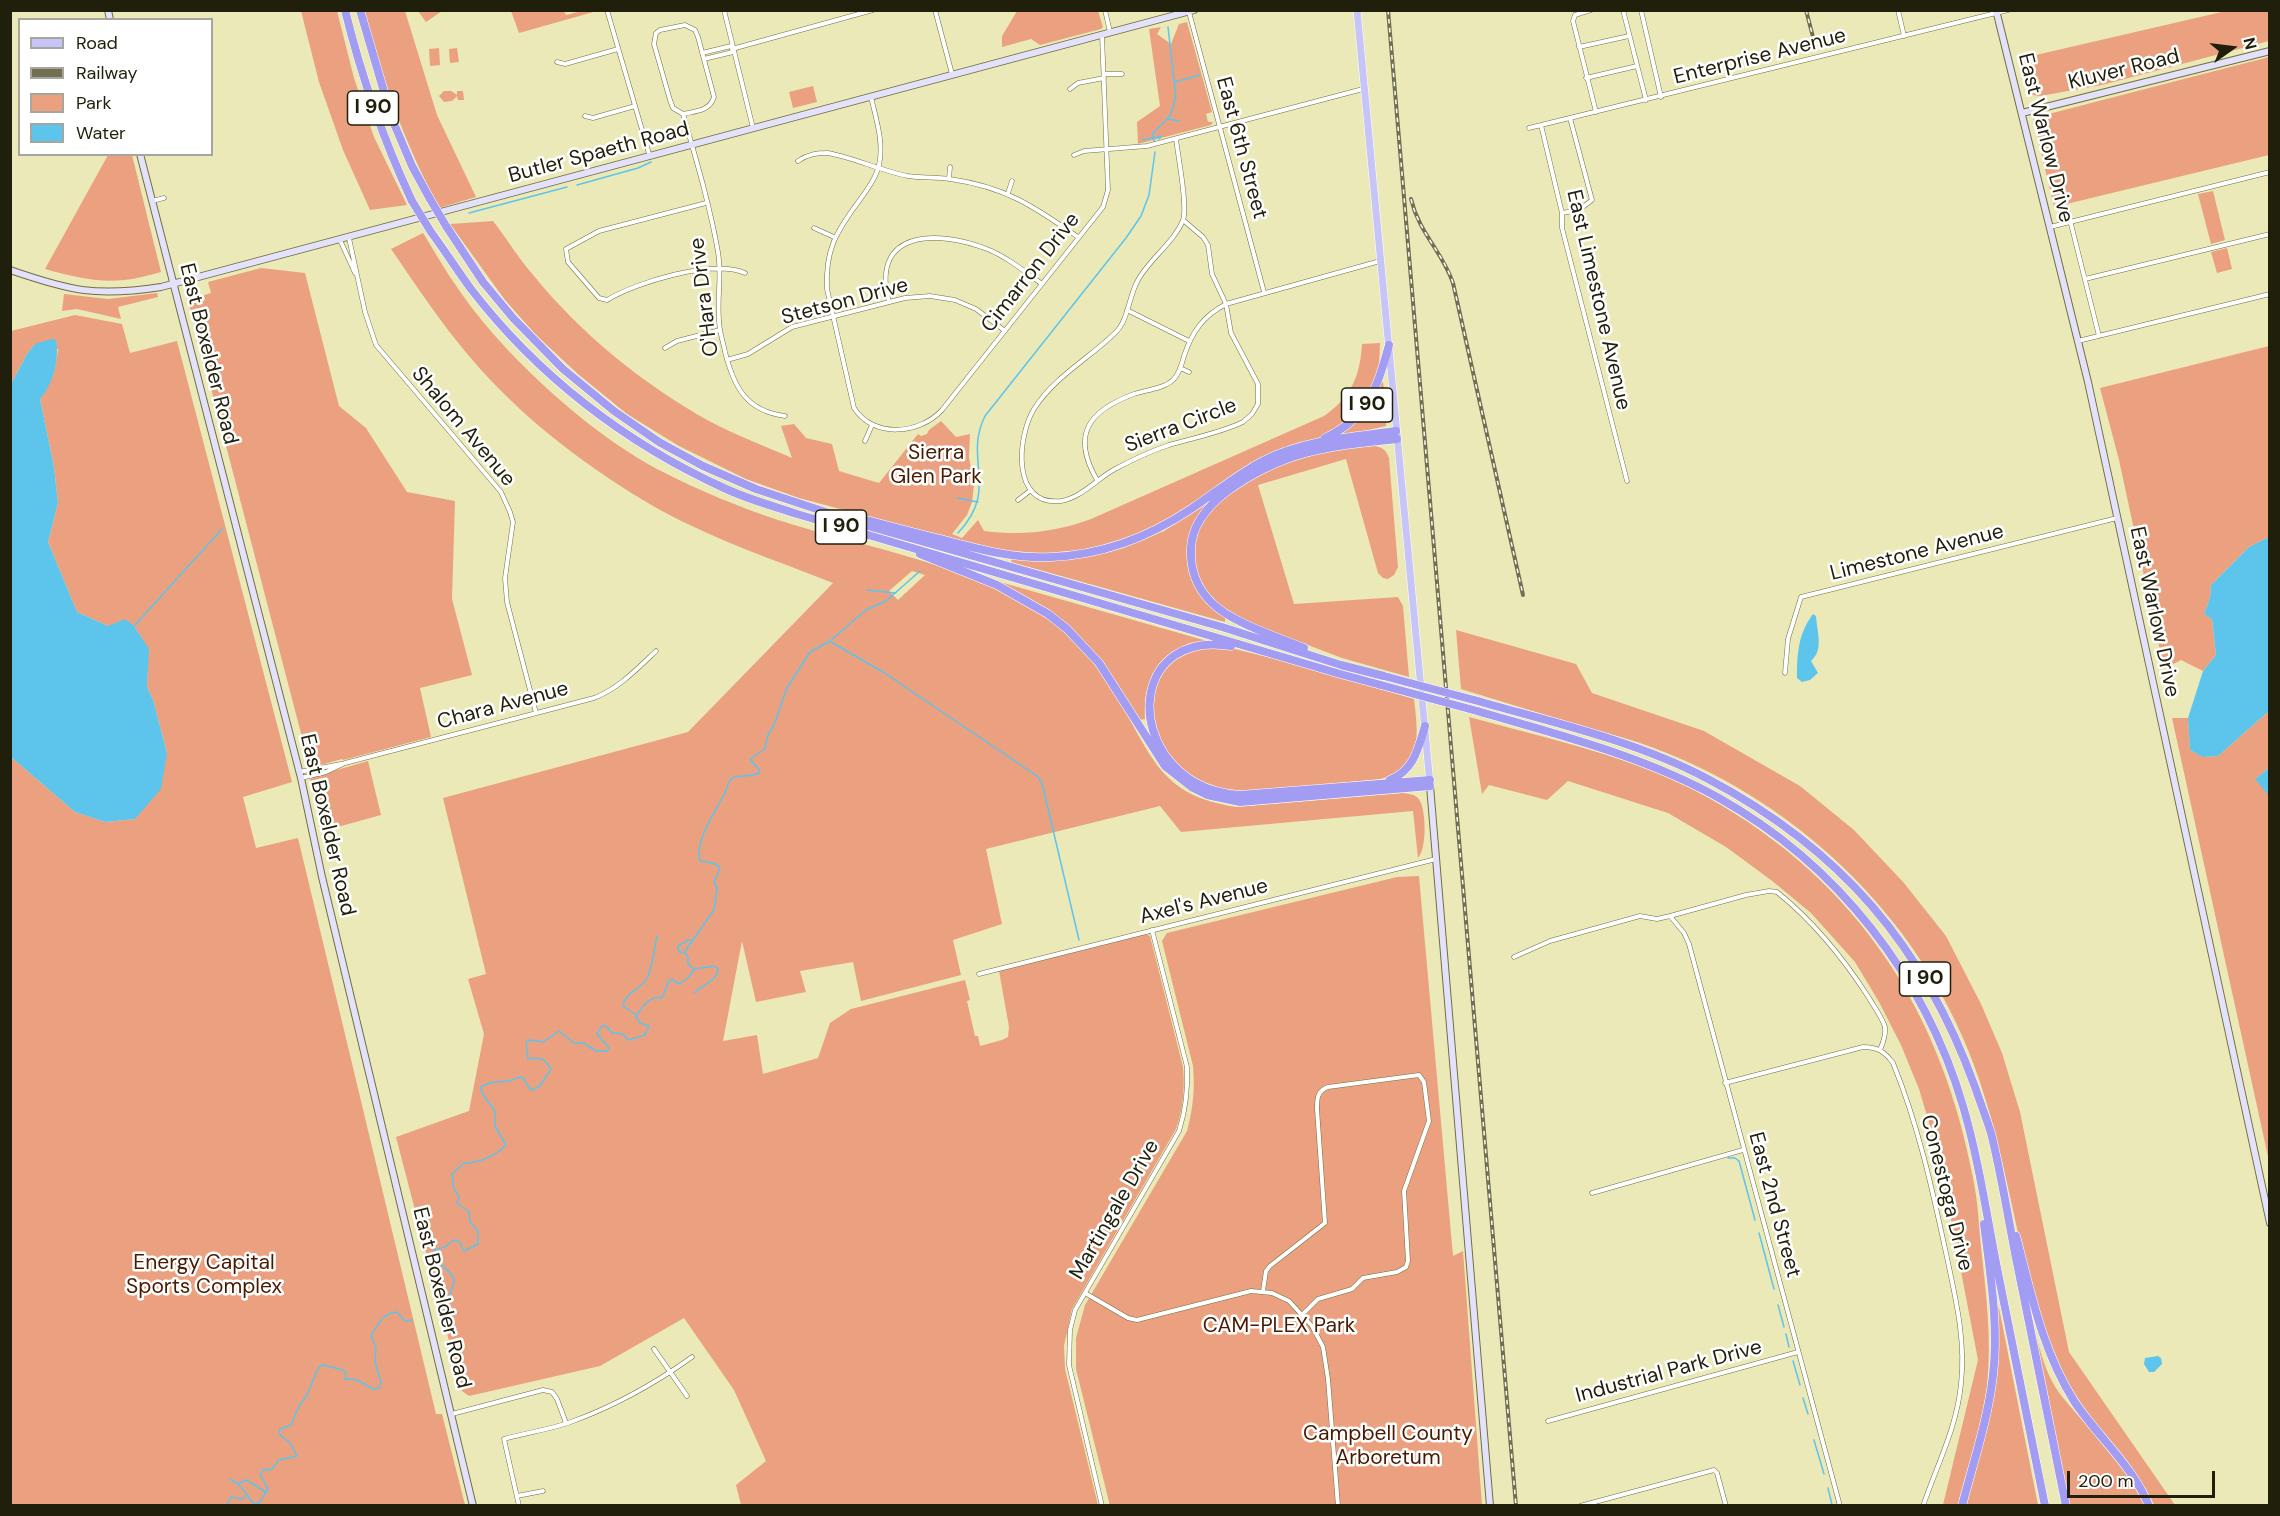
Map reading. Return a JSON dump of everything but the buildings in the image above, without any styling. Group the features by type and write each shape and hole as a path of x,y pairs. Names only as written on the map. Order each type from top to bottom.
{"highway":[{"name":"I 90","path":"345,10 363,81 380,129 412,201 431,232 472,290 523,348 579,400 639,443 726,489 797,514 1337,673"},
{"name":"I 90","path":"360,10 392,119 412,166 446,226 483,282 513,318 563,369 614,411 659,442 703,466 786,499 868,526 1222,627 1341,665 1474,700 1600,737 1658,757 1705,777 1744,799 1777,819 1803,839 1846,878 1874,908 1914,960 1949,1023 1963,1054 1991,1135 2038,1323 2054,1363 2074,1401 2130,1473 2149,1506"},
{"name":"I 90","path":"1315,443 1338,432 1354,420 1367,405 1377,387 1389,345"},
{"name":"I 90","path":"786,499 999,554 1050,557 1107,549 1139,538 1173,520 1263,461 1282,452 1315,443 1397,435"},
{"path":"1341,665 1232,617 1211,602 1200,588 1194,574 1191,541 1196,525 1206,509 1258,470 1294,455 1316,449 1397,435"},
{"name":"I 90","path":"905,546 925,557 997,585 1048,614 1099,663 1165,766 1192,788 1206,795 1240,802 1430,783"},
{"name":"I 90","path":"1384,783 1257,795 1240,795 1211,790 1197,784 1171,763 1155,738 1149,708 1150,690 1157,675 1175,656 1191,648 1226,645 1253,650 1477,711 1595,745 1688,782 1742,812 1804,857 1836,887 1874,931 1900,968 1934,1030 1956,1083 1976,1160 2045,1506"},
{"path":"1384,783 1408,769 1416,757 1425,726"},
{"path":"1384,783 1430,783"},
{"name":"I 90","path":"1991,1135 2066,1506"},
{"name":"I 90","path":"1962,1506 1989,1401 1994,1363 1995,1330 1976,1160"}],"main road":[{"path":"1357,10 1425,726 1490,1506"},
{"name":"Butler Spaeth Road","path":"10,270 60,287 100,293 124,292 173,284 1192,11"},
{"name":"East Warlow Drive","path":"1997,12 2078,341 2270,1223"},
{"name":"Kluver Road","path":"2022,113 2270,51"},
{"name":"East Boxelder Road","path":"141,156 300,775 326,897 473,1506"}],"street":[{"path":"607,10 650,157"},
{"path":"724,10 753,128"},
{"path":"704,59 732,49 873,10"},
{"path":"935,10 952,75"},
{"path":"1105,10 1110,33"},
{"path":"1590,10 1578,13 1573,21 1596,112"},
{"path":"1623,10 1646,100"},
{"path":"1641,10 1661,97"},
{"path":"1898,10 1904,36"},
{"name":"Enterprise Avenue","path":"1529,128 2008,10"},
{"name":"East 6th Street","path":"1192,11 1264,292"},
{"name":"O'Hara Drive","path":"683,114 707,108 712,104 714,97 695,30 685,25 660,30 654,39 673,108 683,114 716,244 720,268 720,330 727,360 732,379 748,401 773,414 785,416"},
{"name":"Cimarron Drive","path":"872,425 881,428 906,429 919,427 933,420 1103,207 1108,190 1101,35"},
{"path":"1579,47 1629,36"},
{"path":"557,62 565,64 618,49"},
{"path":"702,53 732,49"},
{"path":"1586,78 1637,66"},
{"path":"1070,90 1078,83 1122,74"},
{"path":"1074,155 1084,151 1146,146 1363,89"},
{"path":"866,441 872,425 861,419 854,408 832,317 826,270 834,237 871,183 879,167 881,142 871,97"},
{"path":"585,116 593,118 635,106"},
{"path":"1562,213 1579,210 1592,200 1570,118"},
{"name":"East Limestone Avenue","path":"1541,125 1562,213 1562,228 1627,481"},
{"path":"1018,500 1031,490 1025,481 1020,454 1033,411 1058,378 1119,329 1137,281 1183,220 1184,207 1176,139"},
{"path":"798,160 817,153 828,153 908,176 949,179 1008,193 1036,208 1078,237"},
{"path":"949,179 950,167"},
{"path":"2050,227 2270,172"},
{"path":"1008,193 1012,181"},
{"path":"152,201 164,198"},
{"path":"706,203 598,231 566,249 568,262 599,298 607,300 633,286 704,269 734,268 745,273"},
{"path":"2067,208 2099,336"},
{"name":"Sierra Circle","path":"1031,490 1050,501 1072,498 1116,468 1166,446 1243,422 1258,404 1258,384 1234,340 1226,304 1212,274 1208,245 1203,237 1183,220"},
{"path":"814,228 834,237"},
{"path":"2085,279 2270,234"},
{"path":"888,302 884,277 889,260 901,246 916,239 932,237 964,241 990,250 1012,262 1041,284"},
{"name":"Shalom Avenue","path":"349,238 355,274 376,345 489,477 506,501 513,522 513,533 505,590 536,713"},
{"name":"Shalom Avenue","path":"340,240 355,274"},
{"path":"1097,480 1088,465 1084,442 1087,428 1095,416 1105,407 1167,384 1174,379 1189,341 1206,317 1226,304 1380,261"},
{"path":"2078,341 2270,294"},
{"name":"Stetson Drive","path":"727,360 748,354 792,327 905,298 930,296 955,300 976,309 1005,331"},
{"path":"1127,310 1189,341"},
{"path":"665,348 677,341 720,330"},
{"path":"1180,368 1189,372"},
{"name":"Limestone Avenue","path":"1785,673 1788,639 1801,597 2117,518"},
{"name":"Chara Avenue","path":"300,775 605,694 656,651"},
{"name":"Axel's Avenue","path":"979,974 1436,859"},
{"path":"1514,957 1550,941 1640,916 1657,919 1746,895 1777,892 1818,932 1857,980 1885,1028 1881,1050 1863,1047 1725,1083"},
{"name":"East 2nd Street","path":"1670,916 1684,933 1689,944 1840,1506"},
{"name":"Martingale Drive","path":"1102,1506 1069,1365 1070,1330 1076,1310 1085,1293 1179,1131 1188,1089 1187,1067 1152,930"},
{"name":"Conestoga Drive","path":"1881,1050 1887,1054 1897,1071 1924,1158 1955,1295 1962,1345 1962,1376 1958,1404 1949,1437 1923,1506"},
{"path":"1263,1291 1266,1271 1270,1266 1325,1223 1317,1109 1318,1094 1322,1089 1328,1087 1419,1075 1424,1082 1429,1120 1404,1191 1408,1261 1406,1267 1397,1272 1363,1278 1352,1290 1313,1302 1303,1314"},
{"path":"1593,1193 1743,1150"},
{"path":"1085,1293 1128,1318 1137,1320 1251,1291 1263,1291 1282,1296 1303,1314 1319,1337 1326,1360 1338,1506"},
{"path":"654,1349 687,1396"},
{"name":"Industrial Park Drive","path":"1548,1420 1798,1352"},
{"path":"519,1506 504,1439 566,1424 611,1406 671,1373 692,1357"},
{"path":"452,1414 543,1390 552,1392 557,1399 566,1424"},
{"path":"1580,1506 1714,1470 1717,1473 1726,1506"},
{"path":"517,1496 543,1491"}],"green space":[{"path":"301,11 337,11 354,78 374,137 407,205 370,210 343,150 319,82"},
{"path":"365,11 405,11 437,115 476,197 439,208 415,159 396,111 379,63"},
{"path":"418,11 442,11 426,22"},
{"path":"511,11 564,11 566,15 582,11 597,11 519,33"},
{"path":"1017,11 1098,11 1103,27 1040,45 1031,39 1002,47 1002,36"},
{"path":"2226,11 2269,11 2269,41 2102,85 2040,96 2032,95 2023,58"},
{"path":"1187,22 1212,112 1206,114 1208,122 1213,122 1211,125 1138,144 1137,122 1160,106 1149,29 1161,27 1157,34 1171,44 1179,24"},
{"path":"439,48 440,65 430,66 429,49"},
{"path":"457,48 459,62 450,63 449,49"},
{"path":"2269,57 2269,155 2054,207 2033,118"},
{"path":"813,86 817,102 793,108 789,92"},
{"path":"444,91 451,91 457,95 457,91 463,91 464,100 458,100 457,96 452,101 444,102 439,96"},
{"path":"107,156 132,156 161,272 143,277 104,281 45,269"},
{"path":"2213,191 2225,240 2211,244 2198,194"},
{"name":"Sierra Glen Park","path":"493,221 534,276 593,338 637,374 684,407 740,436 792,458 781,426 794,424 806,438 832,444 839,471 879,483 918,434 921,436 927,434 941,421 956,437 970,434 969,457 974,485 972,502 967,515 952,534 962,538 978,520 984,531 1025,533 1052,530 1091,519 1324,416 1341,401 1352,385 1359,366 1362,344 1380,343 1379,369 1374,386 1352,418 1322,437 1282,448 1249,464 1178,515 1141,535 1090,551 1052,554 1002,552 799,498 746,479 679,446 627,414 578,374 536,335 505,300 450,224"},
{"path":"423,233 454,283 500,341 551,392 579,416 636,457 691,486 749,510 916,559 985,583 1046,618 1066,634 1093,662 1160,769 1173,782 1190,793 1237,807 1403,793 1419,799 1425,830 1423,846 1418,858 1413,811 1181,832 1160,806 986,849 1002,924 953,940 961,975 861,1001 853,962 800,971 806,992 756,1002 742,941 723,1041 757,1035 763,1074 818,1058 830,1023 851,1009 965,980 970,1000 967,1001 975,1036 978,1036 980,1046 1002,1040 1008,1037 1009,1027 999,971 1146,934 1150,936 1183,1067 1184,1091 1180,1114 1176,1129 1072,1309 1064,1346 1065,1369 1098,1505 741,1505 736,1485 766,1461 734,1390 684,1318 600,1366 469,1396 462,1391 396,1137 469,1111 484,1034 468,979 486,974 443,798 688,732 833,583 681,521 608,478 583,460 534,421 489,379 448,330 391,249","holes":["912,571 925,575 898,600 889,591"]},
{"path":"2227,248 2232,269 2217,273 2211,252"},
{"path":"261,268 305,273 339,406 366,428 407,492 455,501 452,599 472,675 420,688 431,737 313,767 309,764 188,300 211,293 208,282"},
{"path":"157,293 158,297 118,307 121,319 77,309 62,311 64,294 108,299"},
{"name":"Energy Capital Sports Complex","path":"75,315 122,324 130,353 177,341 292,782 243,797 256,848 298,838 436,1414 442,1414 465,1505 11,1505 11,757 75,812 105,822 135,819 167,753 153,700 147,687 148,649 134,626 108,626 77,612 48,542 58,503 54,467 40,399 53,376 58,349 35,344 11,384 11,331"},
{"path":"2269,346 2269,537 2249,547 2211,585 2210,598 2204,614 2212,619 2216,655 2203,671 2181,660 2164,669 2119,460 2100,388"},
{"path":"1383,382 1387,409 1386,426 1334,438 1362,414 1373,399"},
{"path":"1374,446 1384,449 1389,458 1398,567 1394,575 1388,579 1378,573 1346,459 1258,485 1294,604 1398,597 1403,606 1409,677 1342,658 1232,616 1206,593 1194,565 1194,543 1202,521 1221,500 1254,477 1291,459 1338,449"},
{"path":"1211,497 1213,499 1197,518 1188,542 1188,567 1198,590 1225,616 1225,622 1011,562 1012,558 1108,552 1164,531"},
{"path":"996,582 1214,643 1187,651 1157,674 1146,693 1145,719 1139,720 1111,676 1080,638 1042,607"},
{"path":"1456,630 1576,664 1592,693 1704,731 1800,786 1854,830 1904,883 1946,936 1981,1004 2002,1053 2020,1112 2069,1352 2175,1505 2154,1505 2140,1481 2080,1402 2046,1342 2035,1310 1998,1146 1979,1079 1957,1023 1928,971 1893,922 1854,878 1809,837 1761,802 1709,772 1638,742 1461,689"},
{"path":"1226,647 1289,662 1414,699 1417,737 1411,758 1394,774 1380,779 1249,792 1217,788 1187,775 1164,749 1157,733 1153,715 1153,698 1157,681 1166,667 1185,653"},
{"path":"2269,711 2269,768 2255,779 2270,796 2269,1161 2172,718 2188,718 2190,750 2204,757 2218,756"},
{"path":"1469,717 1620,759 1650,770 1707,797 1761,831 1808,869 1850,912 1886,958 1916,1009 1941,1063 1960,1121 1974,1183 1988,1316 1989,1351 1982,1416 1958,1505 1943,1505 1978,1360 1941,1167 1919,1089 1901,1045 1855,962 1811,913 1771,880 1726,847 1668,813 1568,781 1547,800 1489,785 1482,794"},
{"path":"368,761 381,815 323,831 310,780 312,777"},
{"name":"CAM-PLEX Park","path":"1419,876 1453,1256 1463,1251 1482,1505 1110,1506 1076,1369 1076,1338 1085,1305 1187,1131 1189,1123 1194,1091 1193,1066 1162,941 1167,933 1397,877"},
{"path":"1999,1308 2038,1505 1966,1506 1990,1412 1995,1309"},
{"path":"2036,1339 2056,1388 2117,1461 2144,1505 2069,1505"}],"water":[{"path":"51,339 56,340 56,364 51,380 40,399 54,467 58,503 48,542 77,612 108,626 125,619 134,626 149,649 147,687 153,700 167,753 161,789 135,819 105,822 75,812 11,757 11,384 35,344"},
{"path":"2269,537 2269,711 2218,756 2203,757 2190,750 2188,718 2203,671 2216,655 2212,619 2204,614 2210,598 2211,585 2249,547"},
{"path":"1813,614 1816,616 1819,646 1811,661 1818,673 1810,680 1802,682 1797,678 1799,644 1804,629"},
{"path":"2269,768 2269,796 2255,779"},
{"path":"2158,1356 2162,1364 2154,1372 2149,1372 2144,1364 2145,1358"}],"waterway":[{"path":"1154,141 1153,133 1170,116 1176,97 1168,27"},
{"path":"1175,82 1200,75"},
{"path":"1168,119 1179,121"},
{"path":"1142,140 1161,136 1159,139"},
{"path":"958,533 970,517 977,502 979,488 977,447 979,432 985,416 1141,216 1149,195 1155,152"},
{"path":"577,185 638,168 651,162"},
{"path":"469,213 567,187"},
{"path":"958,498 978,502"},
{"path":"134,626 222,529"},
{"path":"438,1314 447,1303 454,1281 451,1274 437,1259 434,1250 445,1247 454,1240 459,1241 464,1251 478,1244 478,1231 470,1222 469,1212 457,1203 459,1197 454,1189 452,1174 464,1163 486,1158 506,1145 495,1126 495,1111 482,1093 481,1087 522,1077 531,1090 539,1087 551,1069 542,1059 528,1059 526,1043 529,1040 543,1042 559,1031 574,1043 583,1043 596,1051 607,1051 609,1048 597,1034 602,1026 606,1026 612,1033 623,1034 628,1040 645,1035 649,1026 640,1023 636,1017 649,1000 662,998 671,979 679,984 689,977 694,969 688,964 686,950 714,910 717,888 714,883 720,867 713,863 700,861 700,845 706,827 729,782 734,777 759,773 750,759 765,749 768,735 774,725 787,688 810,652 830,641 866,610 886,601 920,571"},
{"path":"867,590 896,593"},
{"path":"831,642 883,672 1037,776 1042,783 1079,940"},
{"path":"636,1015 623,1006 624,1001 647,978 657,936"},
{"path":"684,953 679,952 678,946 688,940 693,940"},
{"path":"694,969 714,966 718,969 712,980 694,993"},
{"path":"1728,1158 1735,1158 1739,1161 1755,1220"},
{"path":"1759,1233 1774,1289"},
{"path":"1778,1305 1784,1327"},
{"path":"226,1506 231,1497 242,1499 247,1495 254,1504 259,1503 268,1489 260,1474 264,1469 271,1470 279,1460 297,1456 290,1443 279,1434 280,1429 291,1425 318,1368 323,1365 343,1370 346,1372 345,1379 357,1380 373,1389 379,1388 381,1382 375,1362 376,1348 371,1336 381,1321 392,1313 397,1312 405,1321 412,1320"},
{"path":"1786,1334 1789,1347"},
{"path":"1793,1361 1800,1385"},
{"path":"1803,1398 1808,1414"},
{"path":"1814,1440 1824,1474"},
{"path":"230,1479 247,1494"},
{"path":"238,1484 246,1480 266,1492"},
{"path":"1828,1488 1832,1505"}],"railway":[{"path":"1388,10 1516,1506"},
{"path":"1806,10 1813,37"},
{"path":"1411,199 1419,222 1443,261 1453,283 1523,595"}],"park label":[{"name":"Campbell County Arboretum","path":"1388,1446"}]}
